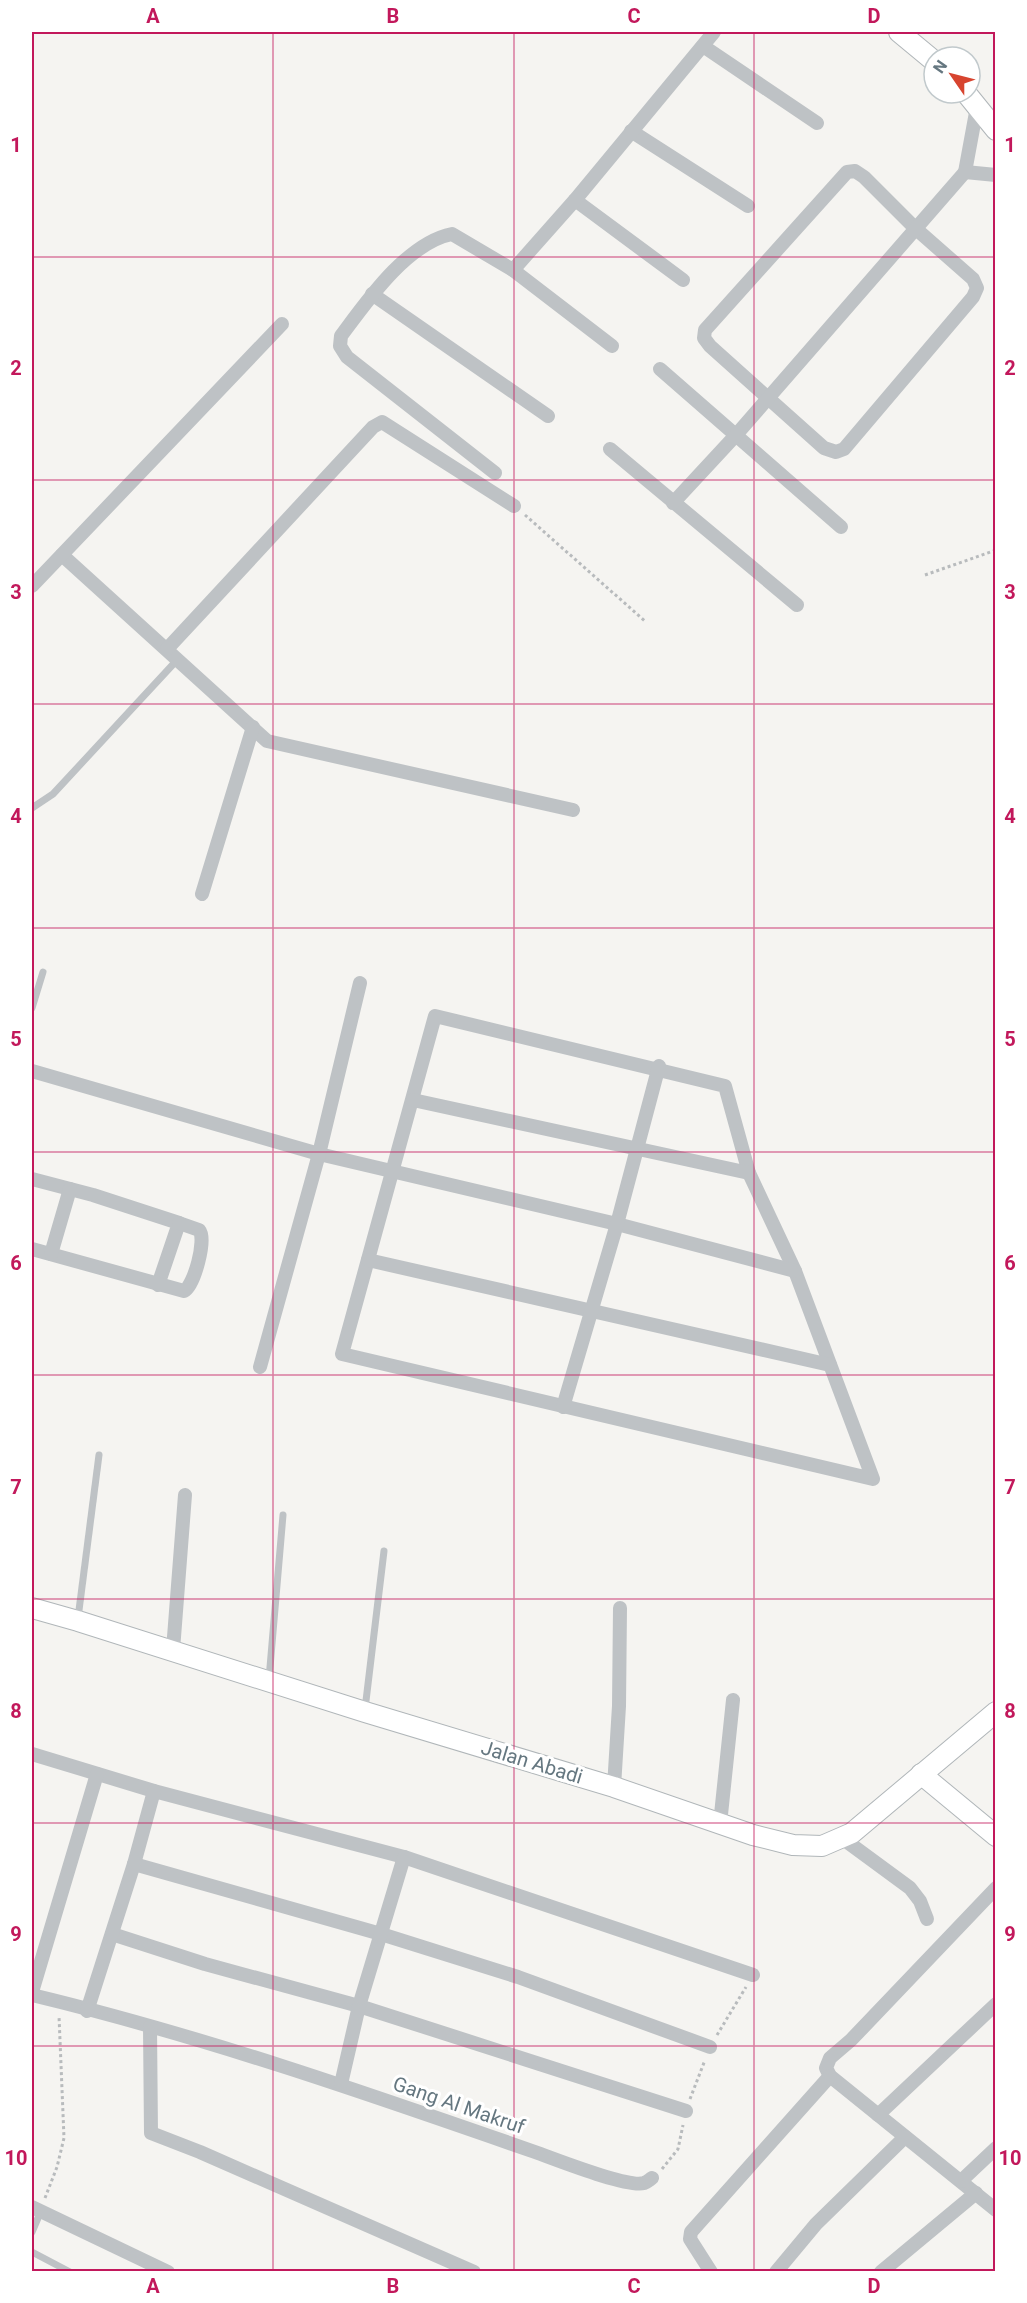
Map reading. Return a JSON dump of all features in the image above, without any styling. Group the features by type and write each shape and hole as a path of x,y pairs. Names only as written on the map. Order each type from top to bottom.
{"street":[{"path":"513,270 575,200 714,32"},
{"path":"908,34 922,49"},
{"path":"703,46 817,123"},
{"path":"673,503 769,398 965,172 972,105"},
{"path":"976,105 996,130"},
{"path":"631,130 748,206"},
{"path":"855,171 973,279 977,288 973,297 844,449 836,452 824,448 769,398 710,346 704,338 705,330 847,172 855,171"},
{"path":"965,172 996,175"},
{"path":"575,200 683,280"},
{"path":"495,472 347,357 340,346 341,336 382,280 429,241 452,234 513,270 612,346"},
{"path":"372,294 548,416"},
{"path":"32,586 282,324"},
{"path":"660,369 841,527"},
{"path":"167,649 373,427 382,422 514,506"},
{"path":"610,449 797,605"},
{"path":"62,555 267,741 573,810"},
{"path":"202,894 253,727"},
{"path":"260,1367 319,1154 360,983"},
{"path":"435,1016 659,1068 725,1086 749,1173 795,1271 873,1479 342,1354 413,1100 435,1016"},
{"path":"563,1407 617,1224 659,1068"},
{"path":"32,1071 319,1154 617,1224 795,1271"},
{"path":"413,1100 749,1173"},
{"path":"32,1179 179,1223 199,1230 202,1235 201,1249 190,1285 184,1291 32,1249"},
{"path":"51,1254 70,1189"},
{"path":"158,1285 179,1223"},
{"path":"368,1260 830,1365"},
{"path":"173,1650 185,1495"},
{"name":"Jalan Abadi","path":"32,1608 614,1787 720,1824 793,1845 822,1846 852,1833 996,1712"},
{"path":"614,1787 619,1706 620,1608"},
{"path":"720,1824 733,1700"},
{"path":"32,1754 154,1791 404,1857 753,1975"},
{"path":"32,1994 97,1774"},
{"path":"921,1774 996,1836"},
{"path":"87,2011 134,1864 154,1791"},
{"path":"842,1838 910,1888 920,1901 927,1918"},
{"path":"341,2084 359,2006 404,1857"},
{"path":"134,1864 381,1934 518,1977 710,2047"},
{"path":"996,1888 851,2040 830,2058 826,2068 830,2076 996,2210"},
{"path":"112,1934 205,1964 359,2006 686,2111"},
{"name":"Gang Al Makruf","path":"32,1994 341,2084 578,2167 632,2182 643,2183 652,2178"},
{"path":"878,2115 996,2004"},
{"path":"150,2027 151,2133 474,2271"},
{"path":"711,2271 690,2239 691,2232 830,2076"},
{"path":"776,2271 816,2224 905,2137"},
{"path":"961,2181 996,2148"},
{"path":"881,2271 976,2193"},
{"path":"36,2209 168,2271"}],"lane":[{"path":"32,808 54,794 178,659"},
{"path":"32,1008 43,972"},
{"path":"78,1621 99,1455"},
{"path":"269,1680 283,1515"},
{"path":"365,1712 384,1551"},
{"path":"32,2232 36,2209"},
{"path":"32,2252 70,2271"}],"path":[{"path":"514,506 646,622"},
{"path":"925,575 996,550"},
{"path":"652,2178 678,2150 686,2111 710,2047 753,1975"},
{"path":"36,2209 57,2167 64,2138 59,2002"}]}
